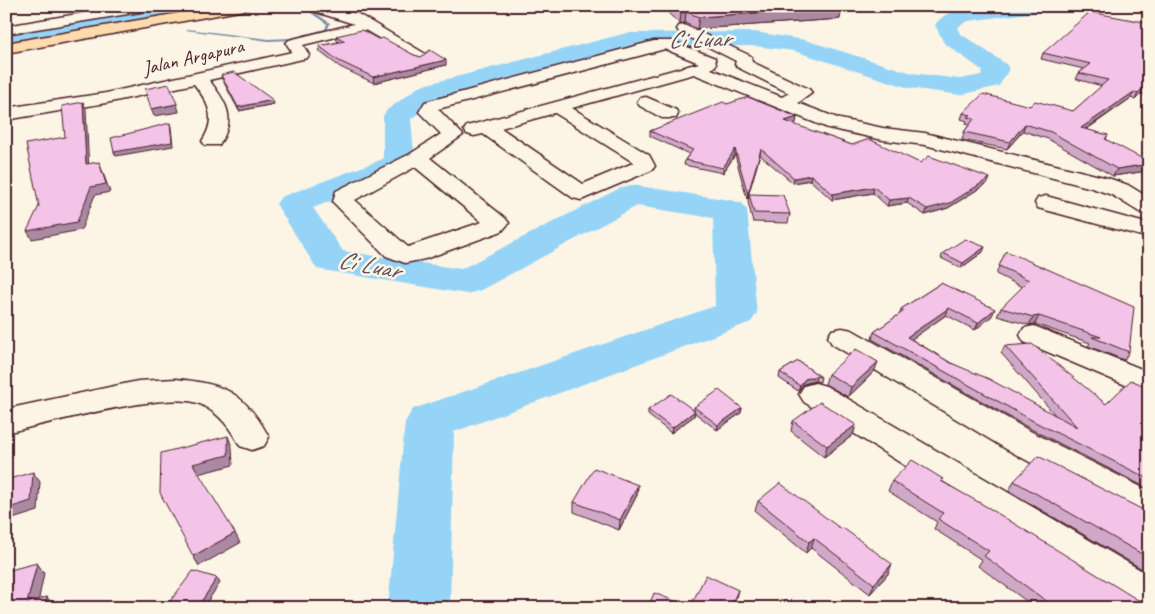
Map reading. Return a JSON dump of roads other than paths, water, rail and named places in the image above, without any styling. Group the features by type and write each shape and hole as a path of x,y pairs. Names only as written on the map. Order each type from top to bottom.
{"highway":[{"path":"6,48 140,13 244,6"}],"street":[{"path":"321,6 321,9 353,17 421,56"},
{"path":"6,30 140,13"},
{"name":"Jalan Argapura","path":"6,114 106,98 301,55 294,43 368,25"},
{"path":"684,30 745,59 743,64 804,93 782,104"},
{"path":"417,158 497,223 494,226 416,254 405,255 395,251 344,202 344,196 417,158 453,136 695,69 708,65 709,62 662,44 434,104 428,112 453,136"},
{"path":"695,69 835,124 883,134 925,139 1100,183 1120,190 1149,208"},
{"path":"198,78 209,92 219,114 220,126 212,141"},
{"path":"646,102 718,78"},
{"path":"619,90 669,114"},
{"path":"486,127 581,193 645,166 642,159 557,107"},
{"path":"1046,203 1149,231"},
{"path":"1034,335 1149,384"},
{"path":"842,337 1018,440 1149,509"},
{"path":"6,421 138,392 176,390 208,393 238,414 252,437"},
{"path":"815,394 1149,597"}],"waterway":[{"path":"6,36 185,6"},
{"path":"188,30 269,40 291,39 326,30 329,24 313,13 313,8 322,6"},
{"name":"Ci Luar","path":"419,608 430,422 736,313 730,210 632,195 467,282 330,261 293,204 399,164 397,116 429,92 627,40 755,39 797,45 909,80 960,87 990,81 997,69 952,38 946,25 962,15 1038,6"}]}
